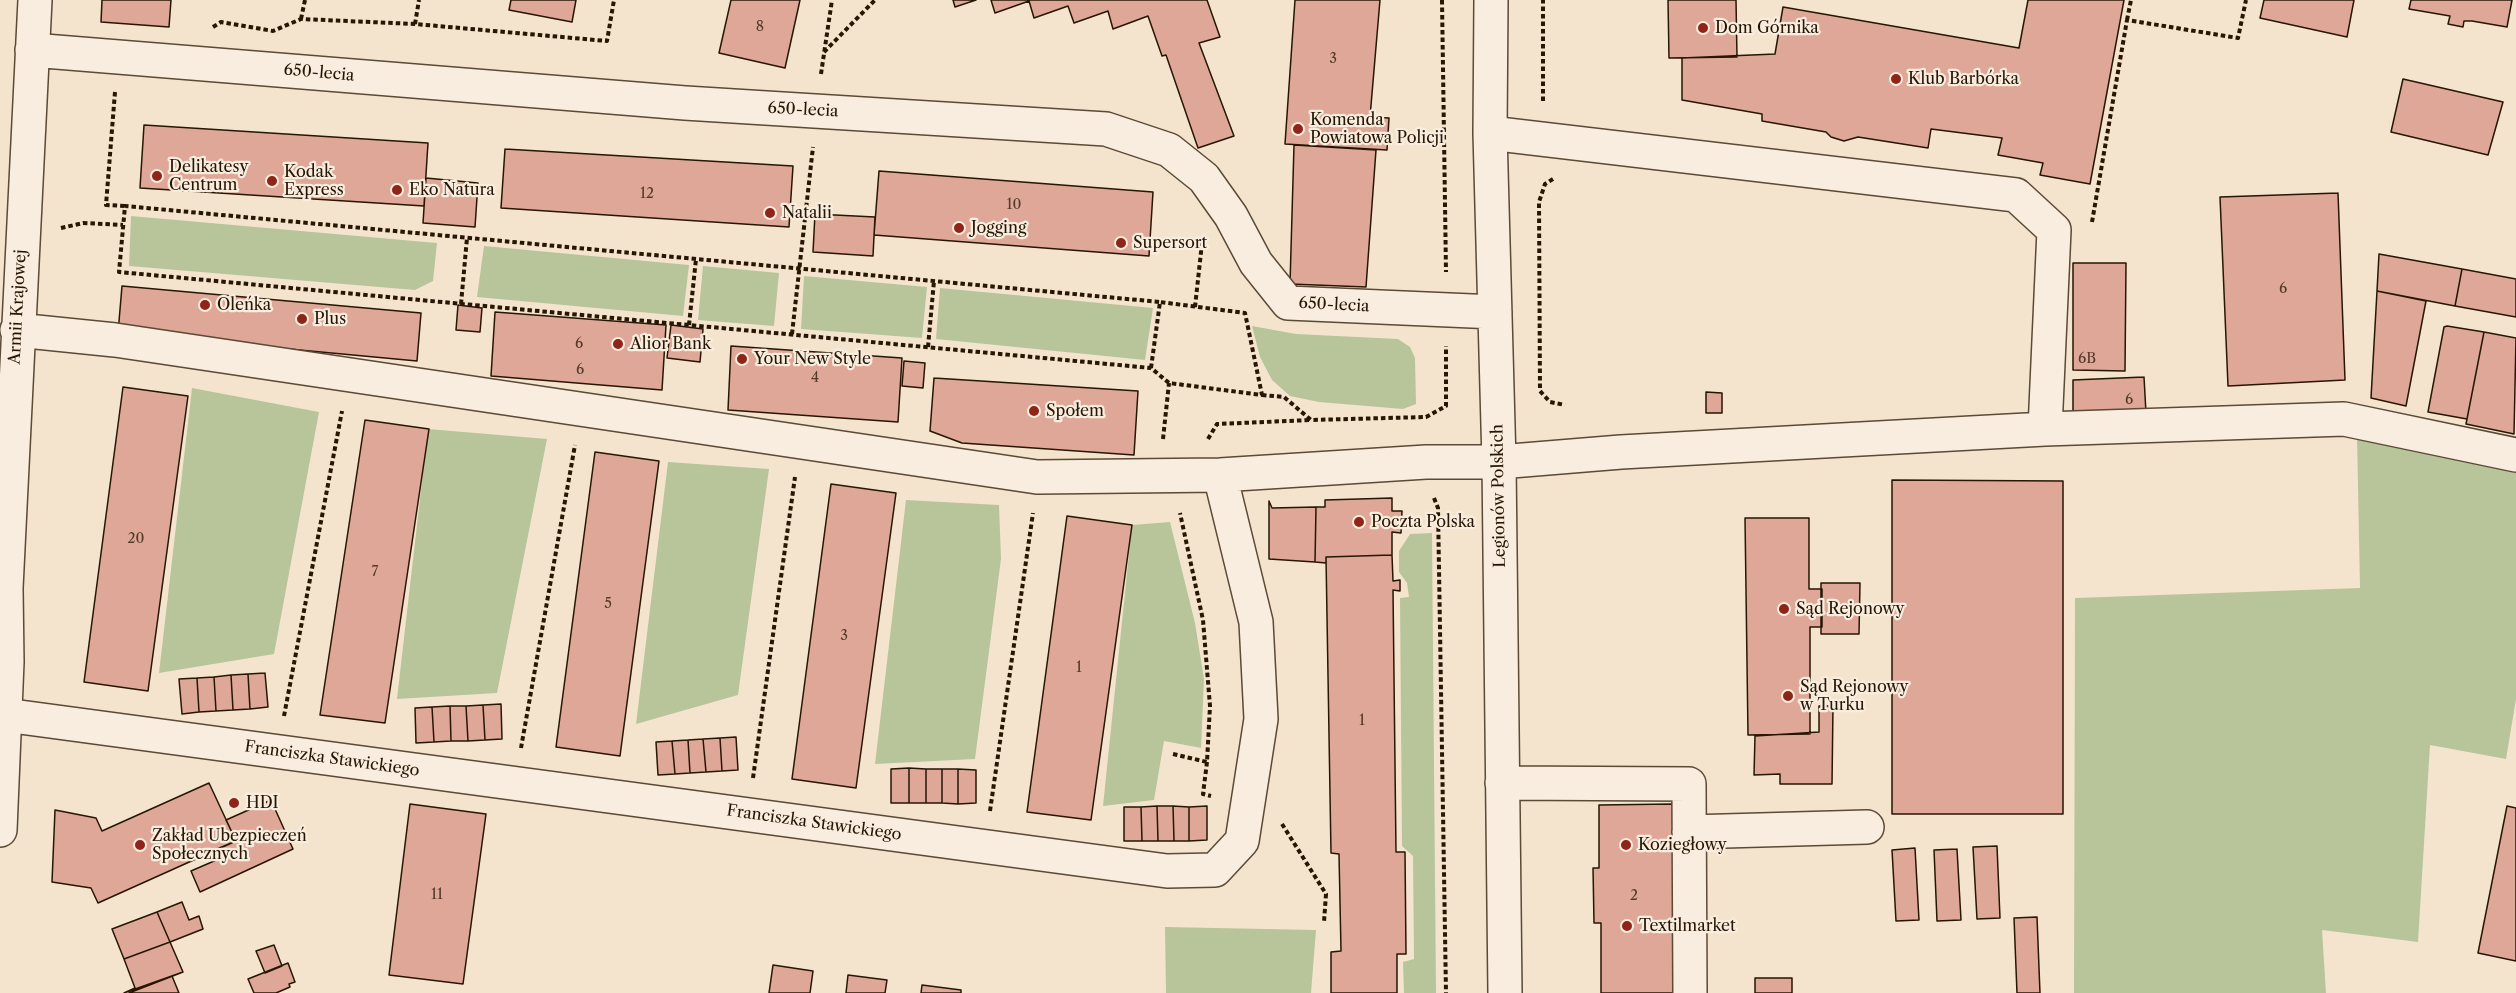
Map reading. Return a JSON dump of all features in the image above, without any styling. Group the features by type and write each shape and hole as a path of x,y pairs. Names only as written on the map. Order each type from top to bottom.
{"street":[{"name":"Armii Krajowej","path":"0,830 5,715 3,588 17,330 12,170 32,50 35,0"},
{"name":"Legionów Polskich","path":"1491,0 1490,133 1499,462 1505,993"},
{"name":"650-lecia","path":"32,50 685,103 1106,129 1169,150 1204,178 1231,216 1256,263 1288,303 1495,312"},
{"path":"1490,133 2016,195 2054,230 2045,429"},
{"path":"17,330 115,340 1037,477 1220,475 1426,462 1499,462 1621,452 2045,429 2344,419 2516,455"},
{"name":"Franciszka Stawickiego","path":"5,715 1167,871 1215,870 1242,841 1261,719 1256,621 1220,475"},
{"path":"1502,783 1689,784 1690,993"},
{"path":"1689,832 1867,827"}],"path":[{"path":"301,19 305,0"},
{"path":"416,24 419,0"},
{"path":"206,33 221,22 273,30 301,19 416,24 607,41 614,0"},
{"path":"824,53 874,0"},
{"path":"1206,443 1217,424 1426,417 1446,406 1442,0"},
{"path":"1543,0 1544,52"},
{"path":"2054,230 2091,224 2131,0"},
{"path":"2127,20 2238,38 2246,0"},
{"path":"116,86 106,205 1160,302 1256,314"},
{"path":"1557,178 1545,184 1539,202 1540,391 1550,402 1565,405"},
{"path":"125,207 119,272 1151,368 1168,384 1284,398 1311,420"},
{"path":"461,304 467,238"},
{"path":"689,325 696,259"},
{"path":"792,334 798,268"},
{"path":"928,347 934,281"},
{"path":"1151,368 1160,302"},
{"path":"1245,313 1262,394"},
{"path":"1162,441 1168,384"},
{"path":"284,717 343,406"},
{"path":"1426,417 1428,486 1438,508 1446,993"},
{"path":"521,750 576,439"},
{"path":"753,780 796,469"},
{"path":"990,813 1034,502"},
{"path":"1173,754 1207,762 1210,706 1203,620 1186,530 1178,507"},
{"path":"1283,816 1281,823 1326,894 1324,922"}],"green space":[{"path":"131,216 437,243 433,281 415,290 129,266"},
{"path":"484,246 689,265 683,316 477,297"},
{"path":"703,266 779,273 774,326 698,320"},
{"path":"804,276 927,287 922,338 801,329"},
{"path":"940,288 1153,308 1145,360 936,339"},
{"path":"1252,326 1296,334 1398,339 1410,347 1415,358 1416,404 1403,409 1319,402 1290,396 1272,380 1260,357"},
{"path":"192,388 319,412 274,654 159,673"},
{"path":"428,429 547,439 497,693 397,699"},
{"path":"2394,434 2516,473 2516,699 2506,759 2430,745 2418,942 2322,930 2326,993 2074,993 2075,598 2360,588 2357,435"},
{"path":"668,462 769,469 738,695 636,724"},
{"path":"906,500 999,505 1001,559 975,759 875,764"},
{"path":"1170,522 1195,623 1204,679 1201,748 1164,741 1154,800 1103,806 1132,525"},
{"path":"1432,533 1436,993 1404,993 1403,962 1414,959 1413,856 1402,846 1400,598 1409,597 1407,583 1399,572 1399,551 1410,534"},
{"path":"1165,927 1316,930 1311,993 1166,993"}],"building":[{"path":"102,0 171,0 169,27 101,22"},
{"path":"511,0 576,0 572,22 509,10"},
{"path":"731,0 800,0 785,68 719,53"},
{"path":"953,0 976,0 955,7"},
{"path":"991,0 1207,0 1220,37 1199,43 1234,136 1198,148 1166,55 1162,56 1148,16 1113,29 1108,11 1074,23 1068,6 1034,18 1029,1 995,13"},
{"path":"1295,0 1380,0 1370,117 1389,118 1387,150 1285,144"},
{"name":"Dom Górnika","path":"1668,0 1736,0 1737,57 1669,58"},
{"name":"Klub Barbórka","path":"2028,0 2124,0 2090,184 2040,175 2043,163 1998,155 2002,138 1931,129 1928,148 1858,137 1844,141 1831,137 1826,132 1762,121 1762,114 1682,100 1682,58 1775,54 1783,7 2019,48"},
{"path":"2264,0 2354,0 2347,37 2260,18"},
{"path":"2411,0 2512,0 2507,27 2464,21 2463,27 2448,24 2450,16 2409,9"},
{"path":"2403,79 2503,102 2488,155 2391,132"},
{"path":"144,125 428,143 424,206 140,188"},
{"path":"1294,145 1376,150 1366,287 1290,284"},
{"path":"505,149 793,166 789,227 501,208"},
{"path":"879,171 1153,192 1149,256 874,235"},
{"path":"426,178 478,183 475,227 423,223"},
{"path":"2338,193 2345,380 2228,386 2220,197"},
{"path":"815,214 875,217 873,256 813,252"},
{"path":"2379,254 2462,269 2455,306 2377,291"},
{"path":"2073,263 2126,263 2125,371 2073,370"},
{"path":"2462,269 2516,279 2516,317 2455,306"},
{"path":"122,286 421,313 417,361 118,333"},
{"path":"2377,291 2426,301 2406,406 2371,398"},
{"path":"458,305 482,308 480,332 456,330"},
{"path":"495,312 666,325 662,390 491,376"},
{"path":"671,325 703,329 700,362 667,358"},
{"path":"2444,327 2484,332 2467,419 2428,412"},
{"path":"2484,332 2516,338 2514,434 2466,424"},
{"path":"731,346 902,358 898,422 728,410"},
{"path":"904,361 925,363 923,388 902,386"},
{"path":"2144,377 2146,413 2073,417 2073,380"},
{"name":"Społem","path":"934,378 1138,391 1134,455 962,443 930,431"},
{"path":"123,387 188,396 148,691 84,682"},
{"path":"1706,392 1722,393 1722,413 1706,413"},
{"path":"365,420 429,429 385,723 320,715"},
{"path":"595,452 659,461 620,756 556,747"},
{"path":"1892,480 2063,481 2063,814 1892,814"},
{"path":"831,484 896,493 856,788 792,779"},
{"name":"Poczta Polska","path":"1392,498 1392,511 1402,511 1401,533 1392,532 1392,555 1326,557 1326,563 1315,562 1316,507 1325,507 1325,500"},
{"path":"1269,501 1272,508 1316,507 1315,562 1269,559"},
{"path":"1067,516 1132,525 1091,820 1027,812"},
{"name":"Sąd Rejonowy","path":"1745,518 1809,518 1809,589 1822,589 1822,627 1810,627 1810,734 1748,735"},
{"path":"1392,555 1393,581 1400,580 1400,591 1393,590 1396,852 1405,852 1406,954 1397,954 1397,993 1331,993 1331,952 1341,951 1339,854 1331,853 1326,557"},
{"path":"1821,583 1860,583 1859,634 1821,634"},
{"path":"265,673 268,707 250,709 248,674"},
{"path":"248,674 250,709 233,710 231,675"},
{"path":"231,675 233,710 216,711 214,677"},
{"path":"214,677 216,711 199,712 197,678"},
{"path":"197,678 199,712 182,714 179,679"},
{"path":"501,704 502,739 485,740 483,705"},
{"path":"483,705 485,740 468,741 466,706"},
{"path":"450,706 451,741 434,742 432,707"},
{"path":"450,706 466,706 468,741 451,741"},
{"path":"1819,706 1833,706 1832,784 1780,784 1780,774 1754,775 1755,736 1819,732"},
{"path":"432,707 434,742 416,743 415,708"},
{"path":"736,737 738,770 722,771 720,738"},
{"path":"720,738 722,771 706,772 703,739"},
{"path":"703,739 706,772 690,773 688,740"},
{"path":"688,740 690,773 675,774 672,741"},
{"path":"672,741 675,774 658,775 656,742"},
{"path":"909,768 909,803 891,803 891,769"},
{"path":"909,768 926,769 926,803 909,803"},
{"path":"926,769 942,769 942,803 926,803"},
{"path":"942,769 958,769 958,804 942,803"},
{"path":"958,769 976,770 976,803 958,804"},
{"name":"Zakład Ubezpieczeń Społecznych","path":"209,783 236,841 98,903 91,888 52,882 55,810 96,818 102,831"},
{"path":"271,800 293,849 200,892 191,871 221,858 217,849 236,841 226,820"},
{"path":"410,804 486,814 463,984 389,975"},
{"path":"1673,804 1674,993 1601,993 1601,923 1594,923 1593,868 1599,868 1599,805"},
{"path":"1157,806 1158,841 1142,841 1141,807"},
{"path":"1157,806 1173,806 1174,841 1158,841"},
{"path":"1173,806 1189,807 1189,841 1174,841"},
{"path":"1207,806 1207,840 1189,841 1189,807"},
{"path":"2507,806 2516,808 2516,961 2478,953"},
{"path":"1124,807 1141,807 1142,841 1124,841"},
{"path":"1997,846 2000,918 1977,919 1973,847"},
{"path":"1915,848 1919,920 1896,921 1892,850"},
{"path":"1957,849 1961,920 1937,921 1934,850"},
{"path":"182,902 189,920 199,916 203,929 170,942 157,912"},
{"path":"157,912 170,942 124,959 112,929"},
{"path":"2037,917 2040,993 2017,993 2014,918"},
{"path":"170,942 183,972 124,993 135,988 124,959"},
{"path":"274,945 282,966 265,973 256,951"},
{"path":"288,963 295,982 289,984 290,987 276,993 254,993 248,979"},
{"path":"773,965 813,971 810,993 769,993"},
{"path":"848,975 887,980 885,993 846,993"},
{"path":"172,976 179,993 129,993"},
{"path":"1755,978 1792,978 1792,993 1755,993"},
{"path":"922,985 961,990 961,993 921,993"}],"place":[{"name":"Dom Górnika","path":"1703,28"},
{"name":"Klub Barbórka","path":"1896,79"},
{"name":"Komenda Powiatowa Policji","path":"1298,129"},
{"name":"Delikatesy Centrum","path":"157,176"},
{"name":"Kodak Express","path":"272,181"},
{"name":"Eko Natura","path":"397,190"},
{"name":"Natalii","path":"770,213"},
{"name":"Jogging","path":"959,228"},
{"name":"Supersort","path":"1121,243"},
{"name":"Oleńka","path":"205,305"},
{"name":"Plus","path":"302,319"},
{"name":"Alior Bank","path":"618,344"},
{"name":"Your New Style","path":"742,359"},
{"name":"Społem","path":"1034,411"},
{"name":"Poczta Polska","path":"1359,522"},
{"name":"Sąd Rejonowy","path":"1784,609"},
{"name":"Sąd Rejonowy w Turku","path":"1788,696"},
{"name":"HDI","path":"234,803"},
{"name":"Zakład Ubezpieczeń Społecznych","path":"140,845"},
{"name":"Koziegłowy","path":"1626,845"},
{"name":"Textilmarket","path":"1627,926"}]}
